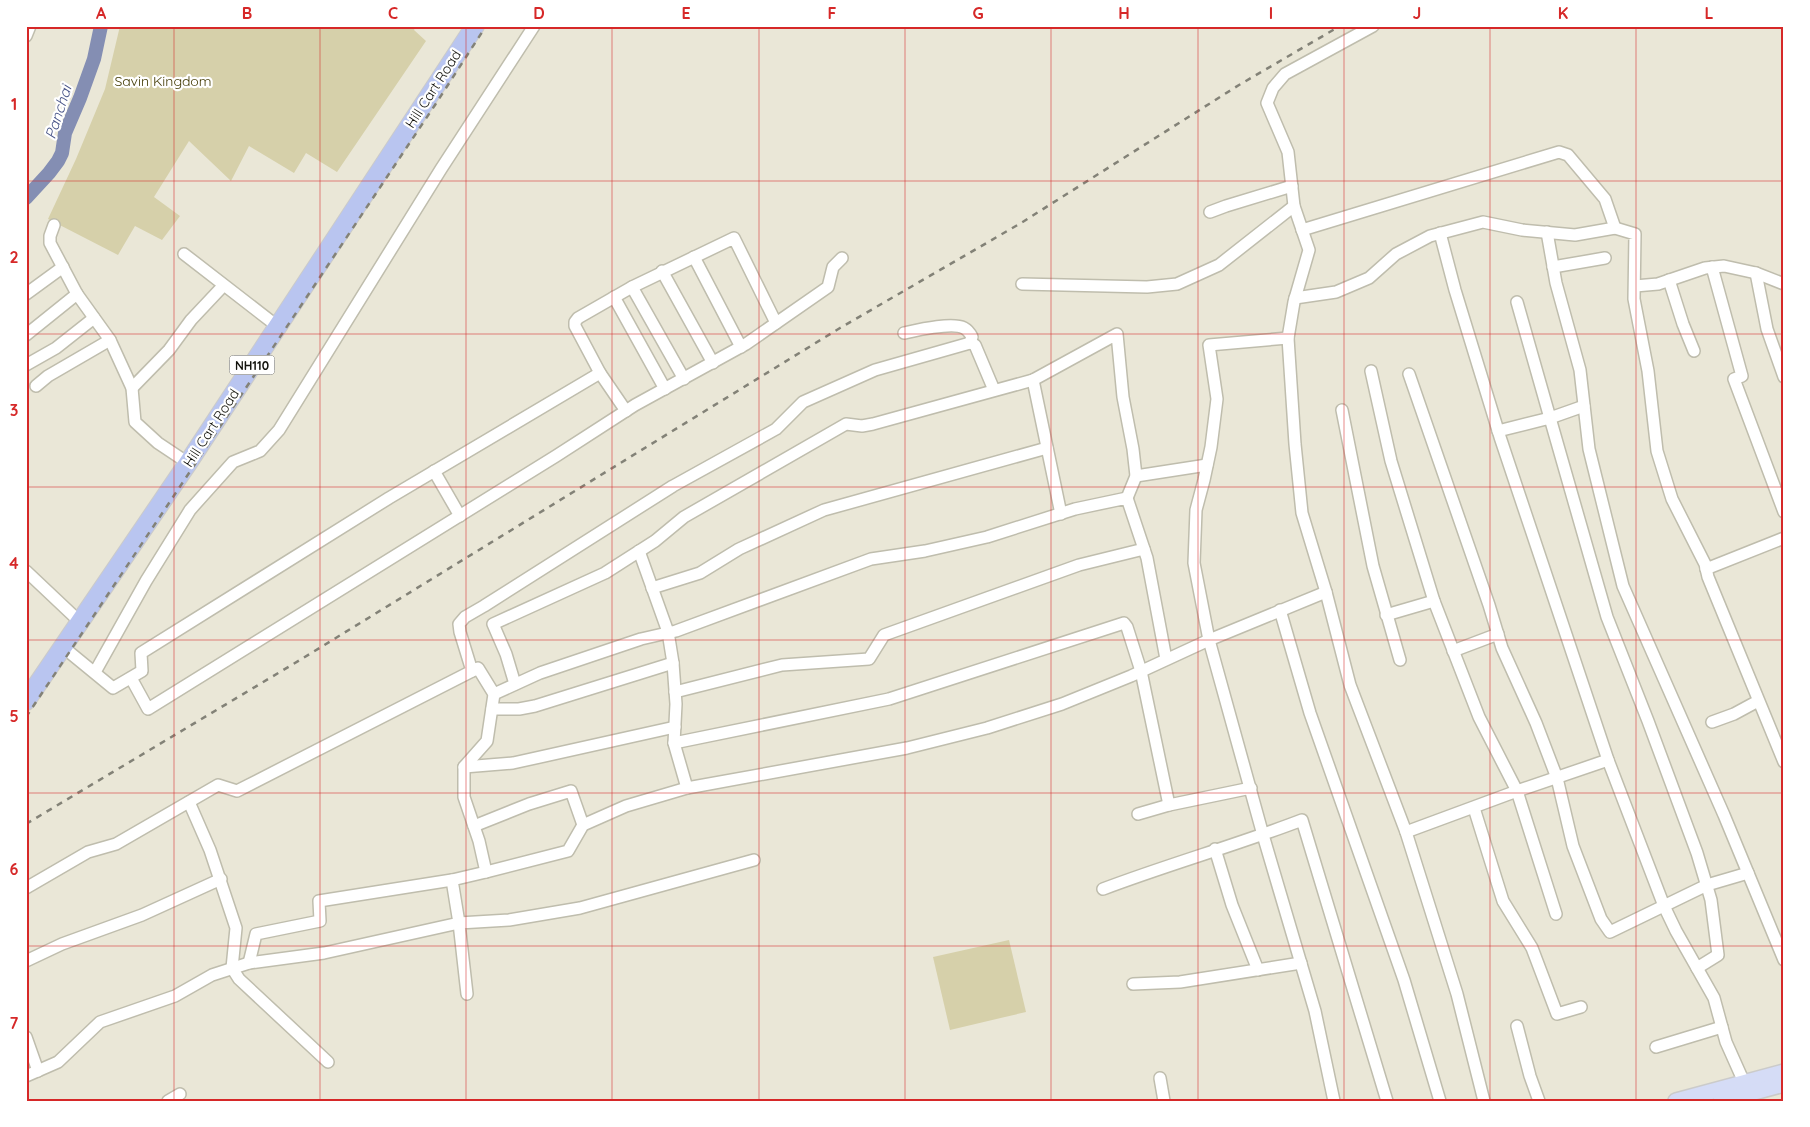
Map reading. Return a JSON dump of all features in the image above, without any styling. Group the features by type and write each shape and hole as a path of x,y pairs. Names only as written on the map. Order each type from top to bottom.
{"highway":[{"name":"Hill Cart Road","path":"26,702 188,463 475,26"}],"main road":[{"path":"1725,1100 1746,1088 1784,1072"},
{"path":"1676,1101 1746,1088 1784,1084"}],"street":[{"path":"26,36 30,26"},
{"path":"95,672 146,580 190,510 232,462 260,451 279,430 441,169 534,26"},
{"path":"1373,26 1285,74 1273,88 1267,103 1288,152 1294,206 1309,250 1295,298 1288,338 1302,513 1326,592 1350,684 1406,832 1456,994 1484,1101"},
{"path":"1302,230 1559,152 1568,155 1605,199 1614,228"},
{"path":"1210,212 1292,186"},
{"path":"1022,284 1147,286 1177,284 1219,265 1294,206"},
{"path":"1295,298 1336,292 1369,278 1396,254 1430,236 1483,222 1522,230 1575,235 1614,228 1636,234 1634,299 1648,371 1657,451 1672,499 1705,564 1708,577 1784,762"},
{"path":"54,225 50,236 50,243 78,294 110,340 132,388 135,422 158,443 188,463"},
{"path":"1547,232 1556,283 1580,370 1589,449 1623,586 1784,960"},
{"path":"1440,234 1498,431 1608,760 1664,906 1714,998 1726,1042 1746,1088"},
{"path":"626,411 600,373 575,326 575,322 585,312 662,271 734,238 776,323"},
{"path":"184,254 277,326"},
{"path":"694,257 741,347"},
{"path":"131,678 148,709 626,411 741,347 828,287 834,267 842,258"},
{"path":"1553,267 1605,258"},
{"path":"1635,286 1658,284 1705,268 1724,266 1756,273 1784,284"},
{"path":"26,294 63,267"},
{"path":"1712,267 1742,376 1734,379 1784,512"},
{"path":"662,271 712,363"},
{"path":"1756,273 1766,330 1784,377"},
{"path":"1669,280 1694,351"},
{"path":"132,388 169,350 191,320 223,286"},
{"path":"632,287 684,379"},
{"path":"26,335 78,294"},
{"path":"614,297 665,389"},
{"path":"1517,302 1607,617 1658,747 1712,900 1718,955 1698,968"},
{"path":"26,365 56,348 94,318"},
{"path":"904,333 936,327 959,326 970,333 972,337 970,343"},
{"path":"514,684 506,654 493,624 605,573 655,541 684,517 846,424 862,426 873,424 1033,380 1117,334 1123,397 1136,476 1127,498 1144,549 1166,659"},
{"path":"1288,338 1209,345 1217,399 1207,465 1196,510 1194,563 1209,640 1263,835 1315,1011 1334,1101"},
{"path":"36,386 48,376 110,340"},
{"path":"970,343 974,345 994,390"},
{"path":"472,671 460,632 459,624 465,616 484,606 673,486 776,429 803,402 875,370 970,343"},
{"path":"1371,371 1391,461 1434,601 1479,717 1517,791 1556,914"},
{"path":"63,647 113,688 142,671 141,653 434,471 600,373"},
{"path":"1409,374 1502,648 1536,723 1557,778 1573,846 1601,919 1610,932 1707,885 1748,873"},
{"path":"1033,380 1061,514"},
{"path":"1498,431 1550,418 1584,406"},
{"path":"1342,410 1373,566 1400,660"},
{"path":"652,588 700,573 738,549 824,510 1047,448"},
{"path":"1136,476 1207,465"},
{"path":"434,471 460,516"},
{"path":"494,694 540,673 640,639 668,632 872,558 925,551 987,537 1061,514 1127,498"},
{"path":"1706,569 1784,538"},
{"path":"675,692 782,665 869,659 884,635 1079,565 1144,549"},
{"path":"639,551 668,632 675,692 674,742 687,788"},
{"path":"26,571 80,622"},
{"path":"249,963 256,934 320,921 319,901 452,880 568,851 584,825 626,806 687,788 898,750 987,728 1062,704 1209,640 1326,592"},
{"path":"1386,615 1434,601"},
{"path":"1280,610 1310,713 1404,980 1440,1101"},
{"path":"674,742 889,699 1124,623 1141,671 1169,805"},
{"path":"1453,651 1498,634"},
{"path":"492,709 519,709 535,706 673,662"},
{"path":"26,888 88,852 116,844 218,785 237,791 478,668 494,694 486,741 464,767 464,797 486,872"},
{"path":"1712,722 1734,714 1758,701"},
{"path":"464,767 513,763 675,727"},
{"path":"1406,832 1608,760"},
{"path":"1138,814 1169,805 1250,788"},
{"path":"474,826 529,804 571,791 584,825"},
{"path":"189,802 210,850 236,928 232,968 239,979 328,1062"},
{"path":"1474,808 1503,901 1532,948 1557,1014 1581,1007"},
{"path":"1104,888 1215,849 1263,835 1302,820 1387,1101"},
{"path":"1215,849 1232,905 1258,970"},
{"path":"26,1076 58,1062 100,1022 175,996 212,975 232,968 249,963 324,953 458,923 509,920 580,908 754,860"},
{"path":"26,961 62,944 142,915 220,879"},
{"path":"452,880 467,994"},
{"path":"1133,984 1180,982 1301,963"},
{"path":"1517,1026 1530,1076 1539,1101"},
{"path":"1656,1047 1722,1027"},
{"path":"26,1037 38,1071"},
{"path":"1160,1078 1164,1101"},
{"path":"168,1101 180,1094"}],"green space":[{"name":"Savin Kingdom","path":"120,26 416,26 414,30 426,41 337,172 306,153 294,173 249,146 231,181 189,141 154,197 180,216 162,240 135,226 118,255 48,219 76,159 105,89"},
{"path":"1009,940 1026,1012 950,1030 933,957"}],"waterway":[{"name":"Panchai","path":"26,198 49,173 62,153 65,133 94,59 101,26"}],"railway":[{"path":"26,717 486,26"},
{"path":"26,824 300,660 840,328 1021,223 1239,85 1340,26"}]}
